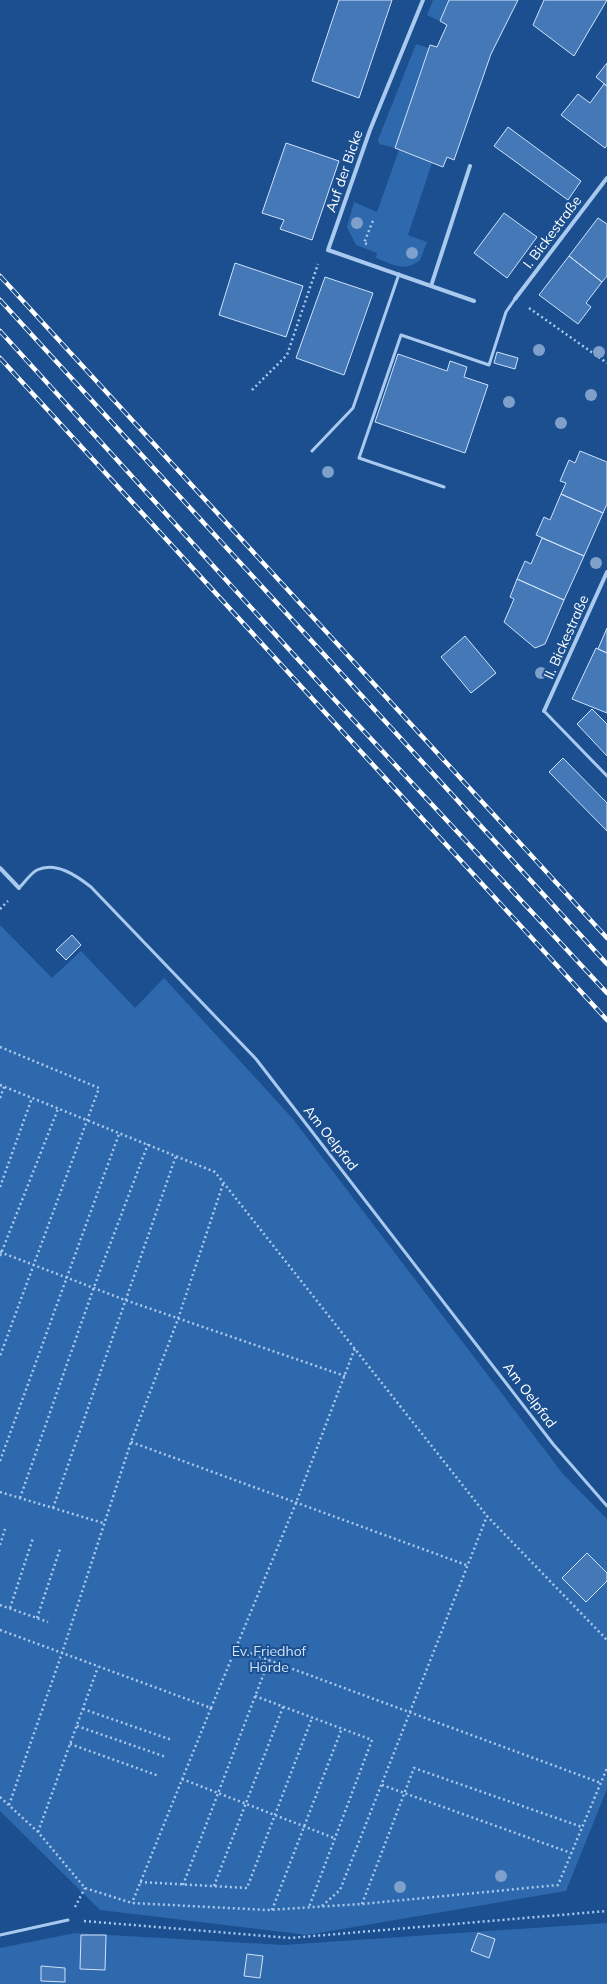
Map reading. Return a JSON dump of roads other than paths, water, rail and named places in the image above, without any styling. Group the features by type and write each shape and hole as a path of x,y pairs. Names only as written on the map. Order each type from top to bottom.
{"street":[{"name":"Auf der Bicke","path":"399,274 328,250 370,130 423,0"},
{"path":"431,286 470,166"},
{"name":"I. Bickestraße","path":"515,299 607,178"},
{"path":"399,274 474,300"},
{"name":"II. Bickestraße","path":"544,711 607,572"},
{"name":"Am Oelpfad","path":"0,868 19,888"}],"lane":[{"path":"312,451 353,408 399,274"},
{"path":"444,487 359,458 401,335 489,365 506,312 515,299"},
{"path":"544,711 607,776"},
{"name":"Am Oelpfad","path":"19,888 37,870 55,867 75,875 91,887 250,1054 469,1333 554,1444 607,1506"},
{"path":"0,1935 68,1920"}],"railway":[{"path":"0,276 607,938"},
{"path":"0,300 607,964"},
{"path":"0,331 335,700 607,993"},
{"path":"0,358 607,1020"}],"park label":[{"name":"Ev. Friedhof Hörde","path":"269,1660"}]}
